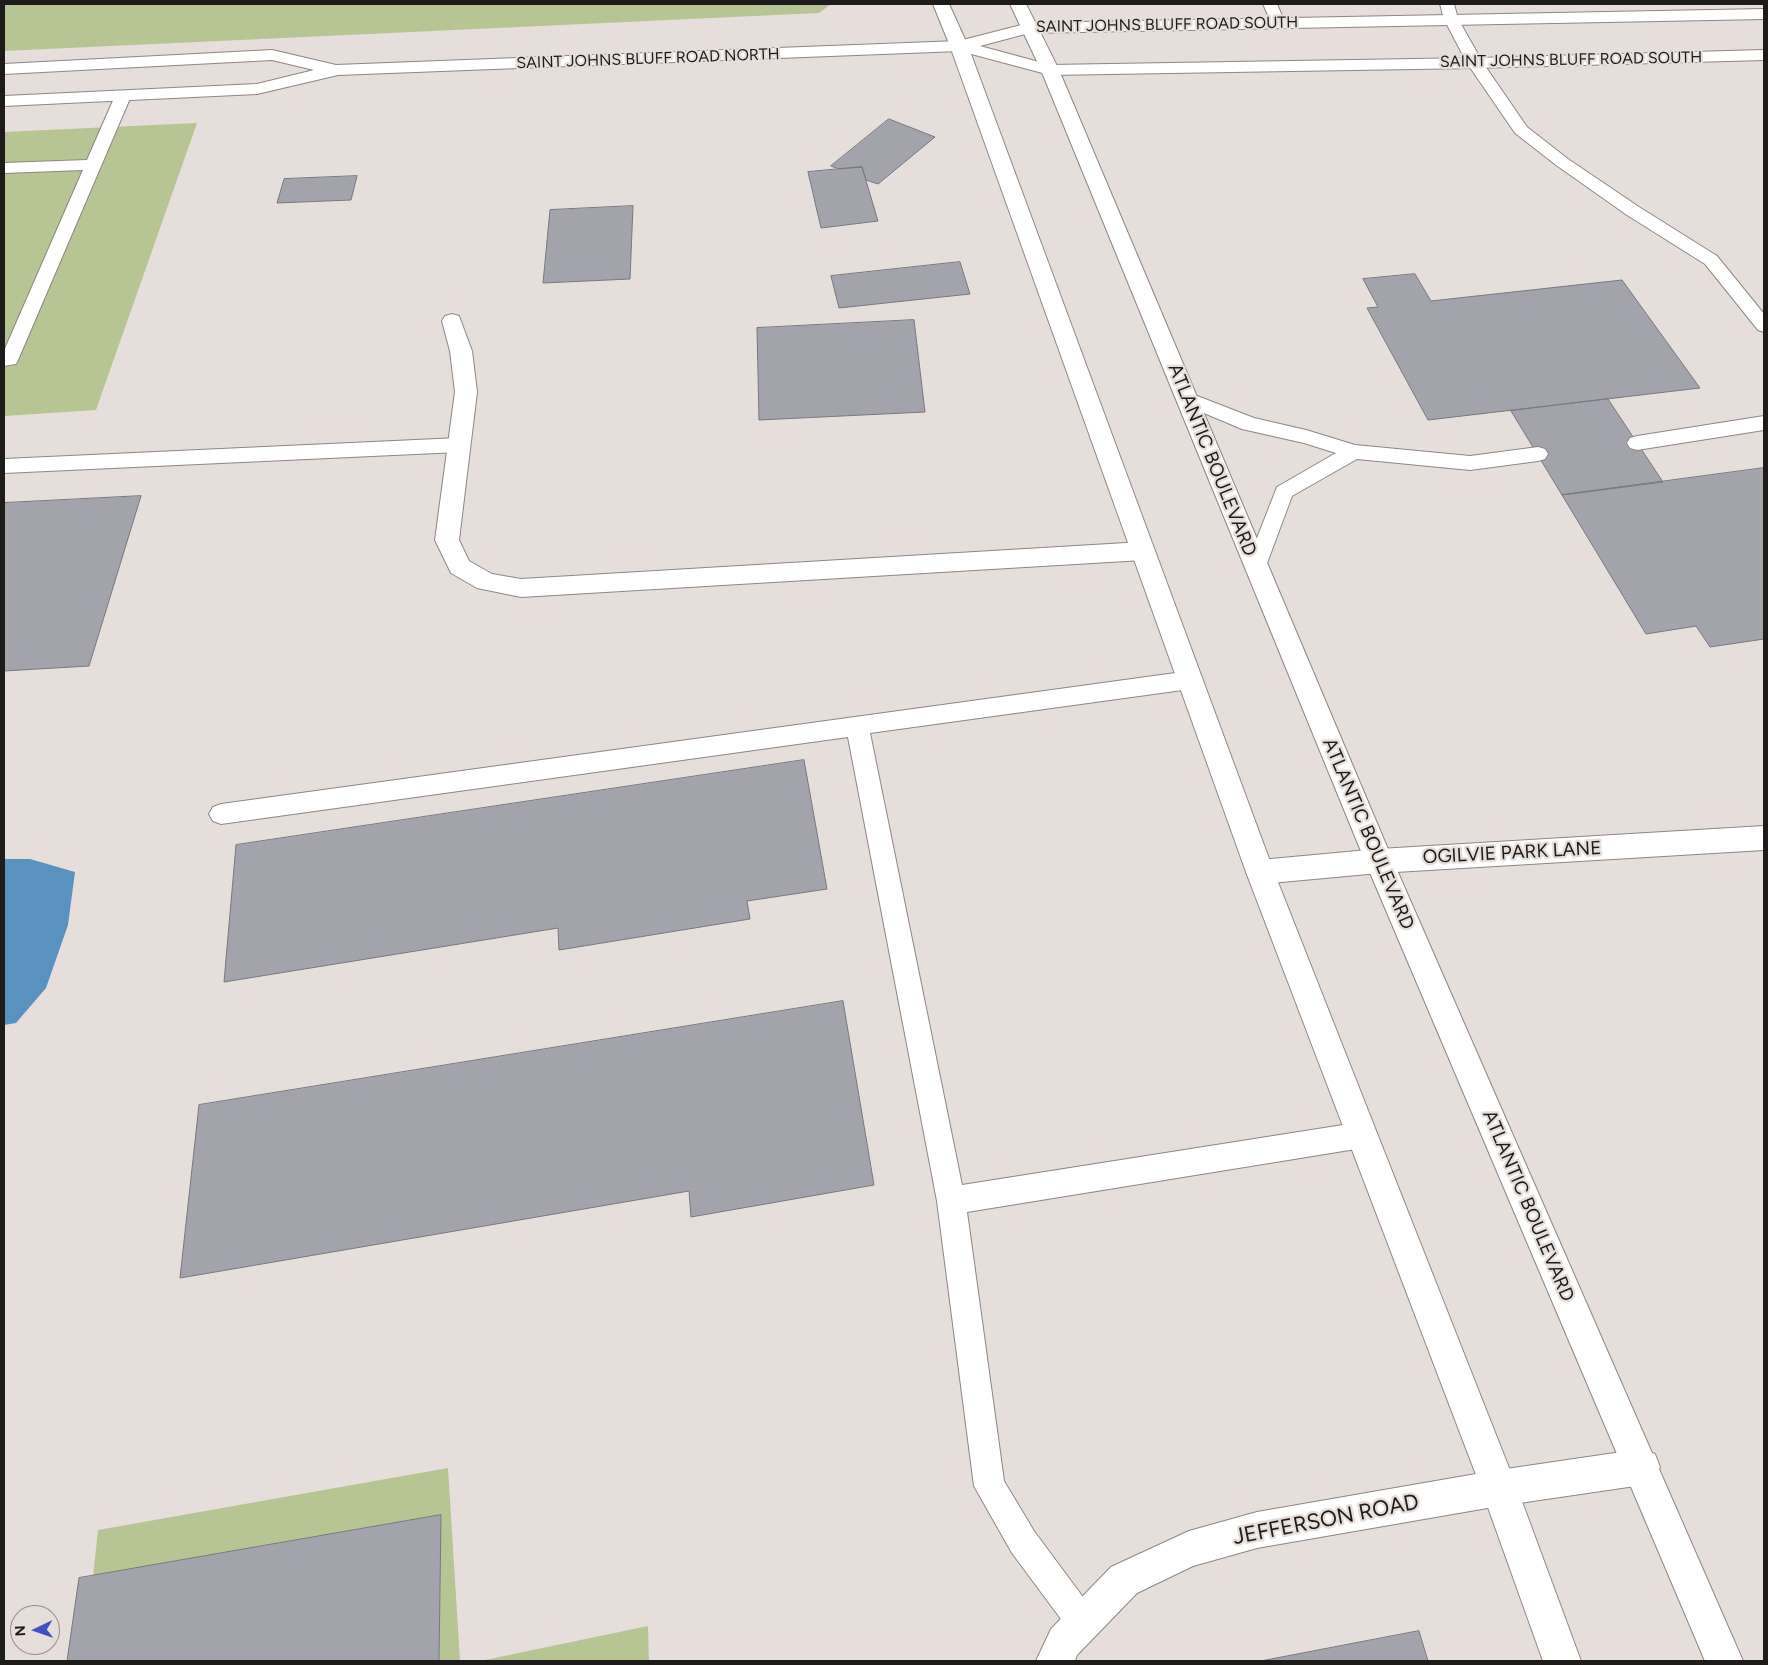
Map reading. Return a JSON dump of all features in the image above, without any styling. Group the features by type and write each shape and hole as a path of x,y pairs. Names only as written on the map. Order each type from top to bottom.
{"main road":[{"path":"941,4 959,46 1260,872 1499,1488 1562,1661"},
{"name":"ATLANTIC BOULEVARD","path":"1018,4 1050,70 1379,861 1642,1467 1724,1661"},
{"name":"SAINT JOHNS BLUFF ROAD SOUTH","path":"959,46 1030,28 1278,23 1449,12 1764,14"},
{"name":"SAINT JOHNS BLUFF ROAD SOUTH","path":"959,46 1050,70 1474,63 1764,55"},
{"name":"SAINT JOHNS BLUFF ROAD NORTH","path":"4,101 257,89 338,70 959,46"},
{"name":"SAINT JOHNS BLUFF ROAD NORTH","path":"4,68 272,55 338,70"},
{"path":"452,321 461,351 466,392 447,540 460,567 486,582 521,588 1143,551"},
{"name":"OGILVIE PARK LANE","path":"1260,872 1379,861 1764,838"},
{"name":"JEFFERSON ROAD","path":"1055,1661 1064,1642 1124,1580 1189,1549 1257,1530 1499,1488 1642,1467"}],"lane":[{"path":"1270,4 1278,23"},
{"path":"1449,12 1474,63 1521,130 1562,162 1633,211 1711,260 1764,326"},
{"path":"4,360 9,360 123,96"},
{"path":"4,168 93,165"},
{"path":"1187,398 1249,424 1306,437 1354,452 1470,463 1538,454"},
{"path":"1637,442 1764,422"},
{"path":"4,466 459,445"},
{"path":"1256,566 1284,492 1354,452"},
{"path":"221,814 1190,680"},
{"path":"857,726 951,1201 989,1486 1023,1542 1083,1623"},
{"path":"951,1201 1362,1134"}],"green space":[{"path":"4,4 831,4 819,13 4,51"},
{"path":"197,123 96,410 4,416 4,132"},
{"path":"448,1468 460,1661 84,1661 98,1530"},
{"path":"648,1626 649,1661 480,1661"}],"water":[{"path":"4,859 30,859 75,872 68,925 46,988 16,1023 4,1025"}],"building":[{"path":"889,119 935,137 878,184 866,180 862,167 839,169 831,166"},
{"path":"862,167 878,221 821,228 808,172"},
{"path":"357,176 351,200 277,203 284,179"},
{"path":"633,206 630,279 543,283 550,210"},
{"path":"960,262 970,294 839,308 831,276"},
{"path":"1415,274 1431,301 1622,280 1700,388 1428,420 1367,308 1378,307 1363,279"},
{"path":"914,320 925,412 759,420 757,328"},
{"path":"1608,399 1663,482 1562,495 1511,411"},
{"path":"1764,468 1764,639 1710,647 1696,626 1646,634 1562,495"},
{"path":"141,496 89,666 4,671 4,503"},
{"path":"804,760 827,889 747,901 750,919 559,950 558,928 224,982 236,845"},
{"path":"843,1001 874,1185 691,1217 689,1191 180,1278 199,1105"},
{"path":"441,1515 439,1661 67,1661 79,1578"},
{"path":"1419,1631 1428,1661 1261,1661"}]}
